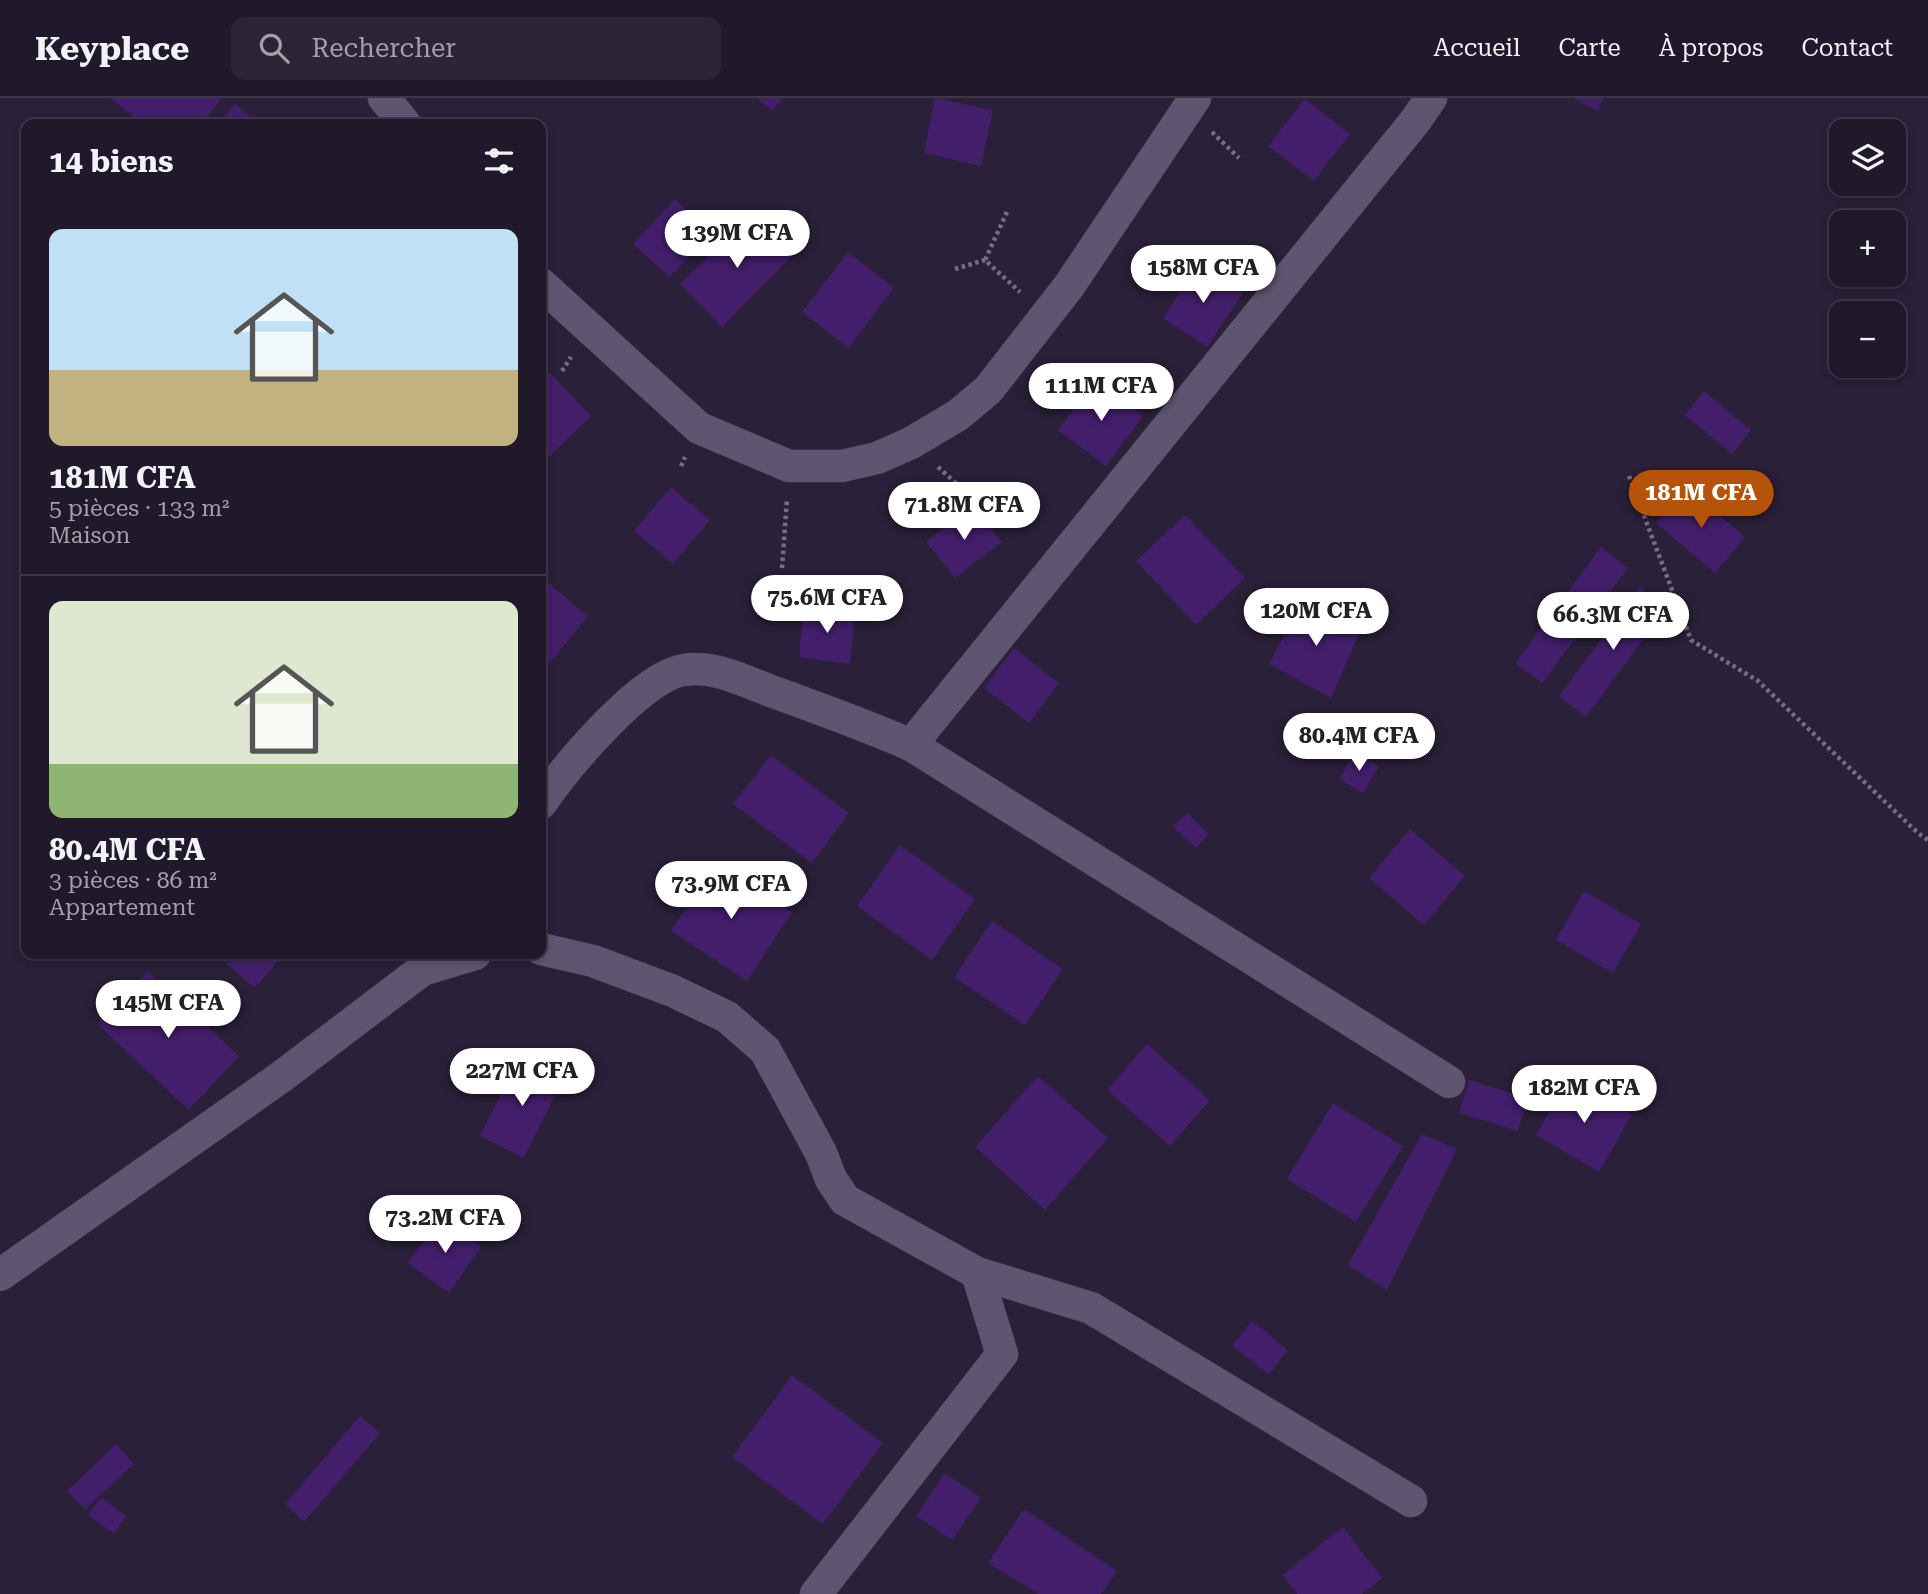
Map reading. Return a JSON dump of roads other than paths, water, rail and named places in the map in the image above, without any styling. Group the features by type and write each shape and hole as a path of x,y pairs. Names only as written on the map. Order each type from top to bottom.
{"street":[{"path":"384,98 401,119"},
{"path":"546,289 699,428 789,466 842,466 877,458 911,443 958,415 988,390 1047,316 1195,98"},
{"path":"911,746 1431,98"},
{"path":"546,796 565,769 605,725 662,678 682,670 704,668 733,677 860,723 911,746 1449,1082"},
{"path":"546,950 604,965 673,991 727,1017 765,1050 821,1153 831,1179 845,1200 977,1273 1091,1308 1411,1501"},
{"path":"0,1275 281,1077 428,962 446,959"},
{"path":"816,1594 1002,1354 977,1273"}]}
